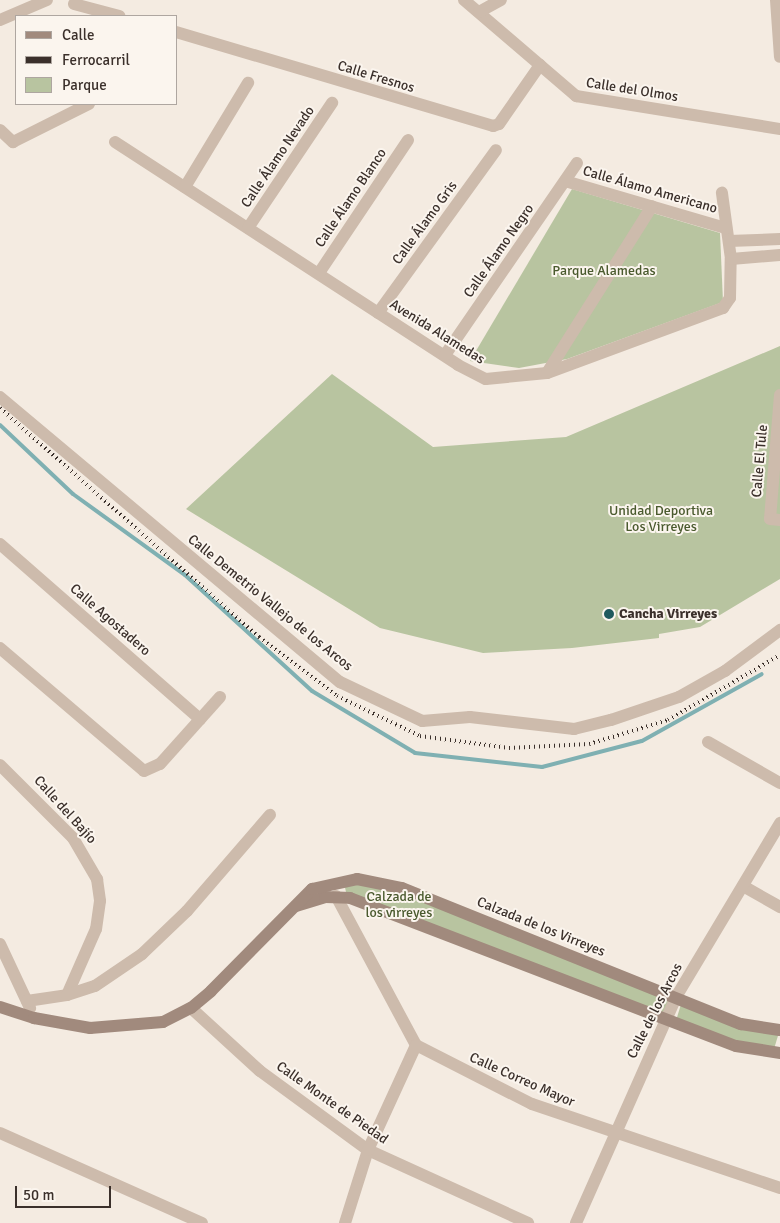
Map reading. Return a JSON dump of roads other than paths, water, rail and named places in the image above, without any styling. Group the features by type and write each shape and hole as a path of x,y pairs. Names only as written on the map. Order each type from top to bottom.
{"street":[{"path":"0,20 47,0"},
{"name":"Calle del Olmos","path":"464,0 565,89 588,100 780,129"},
{"path":"479,12 501,0"},
{"path":"776,0 780,56"},
{"path":"73,2 80,15"},
{"path":"73,2 116,15"},
{"name":"Calle Fresnos","path":"178,33 493,126 499,124 540,66"},
{"path":"185,187 248,83"},
{"name":"Calle Álamo Nevado","path":"248,228 332,103"},
{"path":"0,130 13,142 87,105"},
{"name":"Calle Álamo Blanco","path":"319,273 408,140"},
{"name":"Avenida Alamedas","path":"115,142 378,313 486,379 547,373 723,308 730,298 731,259 722,193"},
{"name":"Calle Álamo Gris","path":"378,313 496,150"},
{"name":"Calle Álamo Negro","path":"445,355 577,163"},
{"name":"Calle Álamo Americano","path":"565,181 726,228"},
{"path":"547,373 652,206"},
{"path":"729,241 780,239"},
{"path":"731,259 780,255"},
{"name":"Calle El Tule","path":"780,395 770,519 780,520"},
{"name":"Calle Demetrio Vallejo de los Arcos","path":"0,397 340,682 422,721 470,717 574,729 611,720 679,697 725,671 780,630"},
{"name":"Calle Agostadero","path":"0,544 200,719"},
{"path":"0,648 140,770 154,769 220,698"},
{"path":"708,742 780,783"},
{"name":"Calle del Bajío","path":"0,765 73,838 97,879 100,901 96,929 67,995"},
{"path":"27,1001 67,995 95,986 142,954 187,911 270,815"},
{"name":"Calle de los Arcos","path":"576,1223 612,1134 676,997 780,823"},
{"name":"Calzada de los Virreyes","path":"0,1006 34,1018 90,1028 136,1027 163,1022 191,1008 293,906 324,883 373,881 402,888 740,1024 780,1030"},
{"path":"742,886 780,907"},
{"path":"293,906 336,896 436,929 736,1046 780,1053"},
{"path":"336,896 416,1045 368,1150 345,1223"},
{"path":"0,944 34,1018"},
{"name":"Calle Monte de Piedad","path":"191,1008 267,1077 368,1150 528,1223"},
{"name":"Calle Correo Mayor","path":"416,1045 532,1104 612,1134 780,1188"},
{"path":"0,1134 202,1223"}],"waterway":[{"path":"0,425 73,494 185,575 312,691 415,753 542,767 642,741 762,674"}],"railway":[{"path":"0,408 259,637 337,696 420,736 509,748 589,744 668,720 780,655"}],"place":[{"name":"Cancha Virreyes","path":"609,614"}],"park label":[{"name":"Parque Alamedas","path":"604,271"},
{"name":"Unidad Deportiva Los Virreyes","path":"661,520"},
{"name":"Calzada de los virreyes","path":"399,906"}]}
